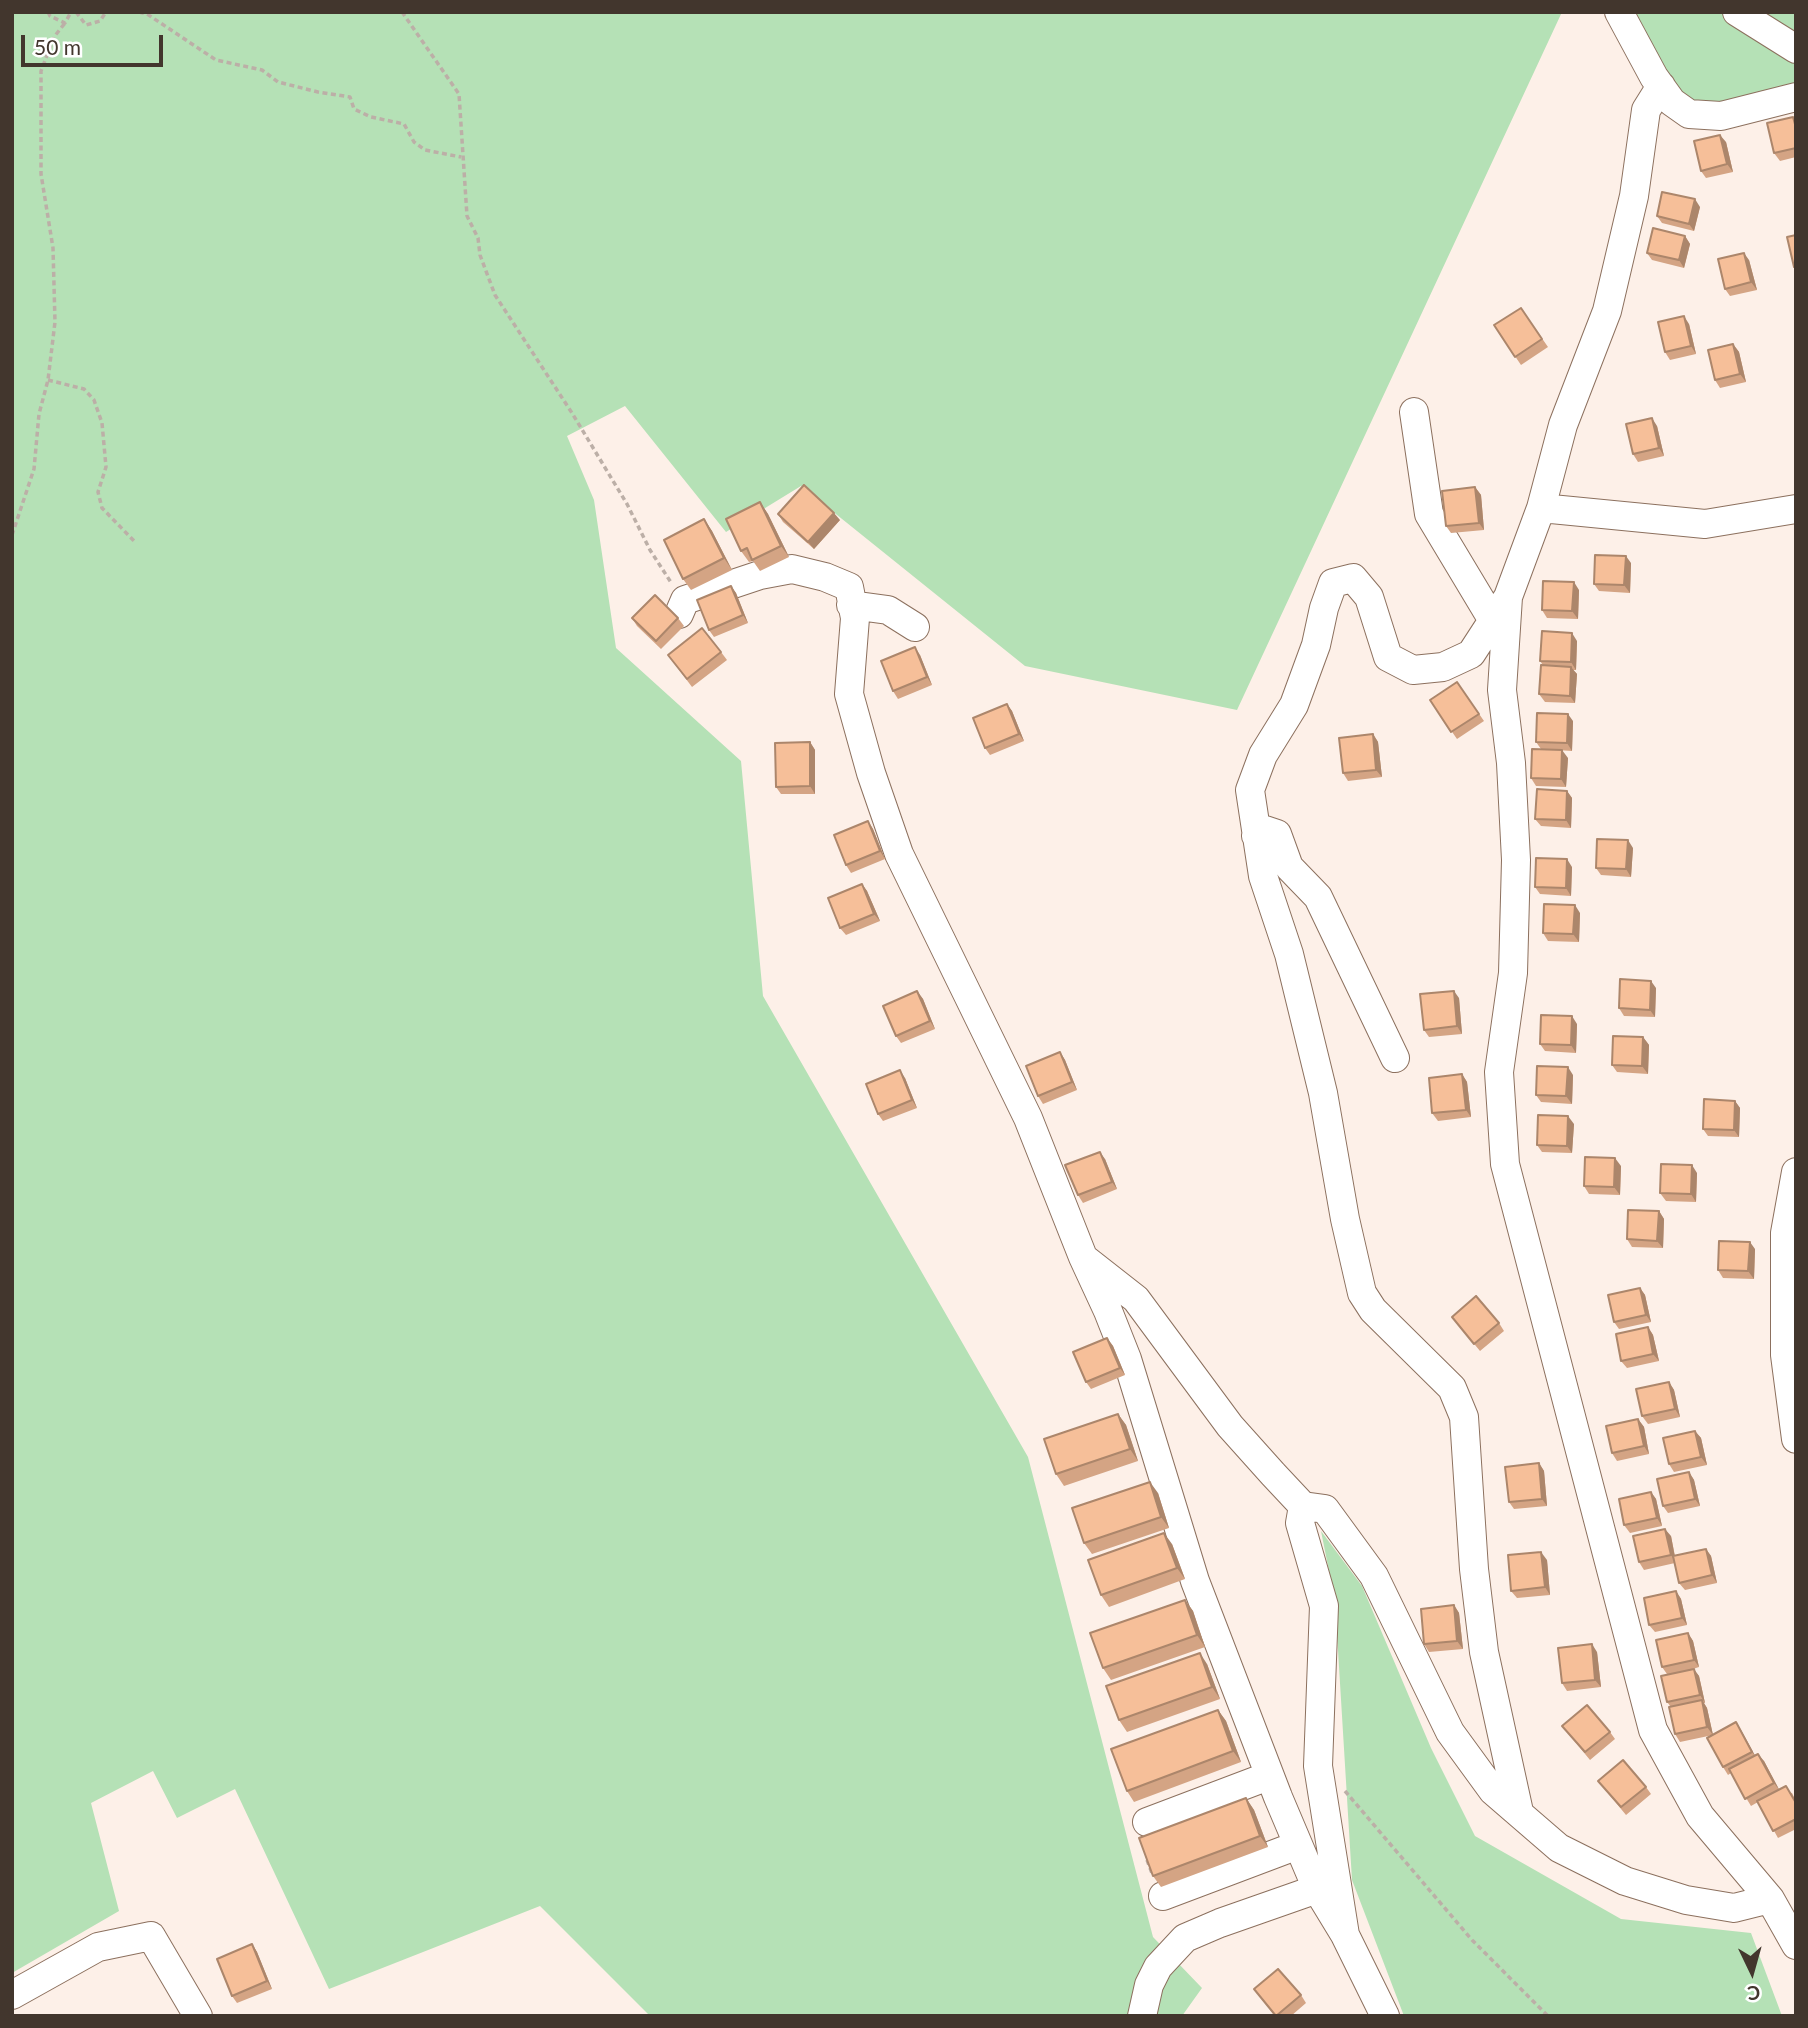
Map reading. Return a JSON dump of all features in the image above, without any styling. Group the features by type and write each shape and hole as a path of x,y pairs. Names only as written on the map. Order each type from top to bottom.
{"street":[{"path":"1619,12 1661,86 1672,102 1689,114 1721,116 1796,97"},
{"path":"1737,12 1796,49"},
{"path":"1518,1812 1484,1652 1474,1569 1464,1418 1452,1388 1373,1310 1362,1293 1345,1219 1323,1093 1289,954 1263,876 1250,790 1263,755 1294,705 1316,645 1333,583 1353,578 1369,597 1388,657 1413,670 1443,667 1471,654 1508,597 1541,508 1563,425 1607,311 1634,195 1646,110 1661,86"},
{"path":"1414,412 1429,514 1492,619"},
{"path":"1541,508 1705,524 1796,509"},
{"path":"682,607 747,579 792,569 825,577 849,587 855,618 849,694 871,773 900,855 1028,1118 1126,1359 1195,1581 1278,1797 1317,1889 1345,1935 1385,2016"},
{"path":"1508,597 1503,691 1511,763 1516,860 1513,973 1499,1072 1505,1164 1653,1730 1699,1816 1770,1899 1796,1945"},
{"path":"851,605 888,610 915,627"},
{"path":"1256,836 1265,830 1276,834 1289,867 1318,897 1395,1058"},
{"path":"1796,1172 1785,1234 1786,1355 1796,1439"},
{"path":"1083,1257 1136,1299 1230,1426 1303,1506 1325,1509 1374,1576 1450,1732 1493,1791 1559,1848 1625,1881 1686,1900 1734,1908 1770,1899"},
{"path":"1130,1417 1159,1488 1193,1598 1294,1873 1317,1889"},
{"path":"1303,1506 1300,1523 1324,1606 1318,1766 1345,1935"},
{"path":"1147,1822 1258,1780"},
{"path":"1164,1896 1285,1850"},
{"path":"1142,2016 1149,1985 1158,1967 1185,1938 1317,1889"},
{"path":"12,1995 98,1947 151,1936 198,2016"}],"path":[{"path":"48,12 50,16 65,23"},
{"path":"12,535 34,469 39,414 48,380 55,322 53,248 41,174 41,71 54,37 74,12 86,25 100,21 106,12"},
{"path":"139,12 147,14 216,60 262,70 278,82 350,97 354,109 371,117 404,124 414,142 425,150 461,157"},
{"path":"402,12 458,94 467,216 478,238 480,255 495,295 593,447 627,504 650,550 676,590 682,607"},
{"path":"48,380 84,389 94,400 102,423 106,467 98,492 102,508 136,543"},
{"path":"1318,1766 1350,1795 1472,1940 1548,2016"},
{"path":"1147,1822 1146,1844 1143,1850 1158,1891 1164,1896"}],"green space":[{"path":"12,12 1562,12 1237,710 1025,666 801,486 726,532 625,406 567,436 594,500 616,648 741,761 763,996 1028,1457 1153,1937 1202,1988 1182,2016 650,2016 540,1906 329,1989 235,1789 177,1818 153,1771 91,1803 119,1911 12,1973"},
{"path":"1619,12 1796,12 1796,101 1721,116 1654,77"},
{"path":"1321,1531 1362,1586 1431,1748 1475,1836 1621,1919 1751,1933 1782,2016 1404,2016 1352,1880 1335,1601"}],"building":[{"path":"1793,117 1796,148 1774,153 1767,123"},
{"path":"1720,135 1727,164 1701,171 1694,141"},
{"path":"1662,192 1695,199 1689,224 1657,216"},
{"path":"1653,228 1685,236 1679,260 1647,253"},
{"path":"1796,235 1796,266 1794,267 1787,237"},
{"path":"1744,253 1751,282 1725,289 1718,259"},
{"path":"1521,308 1542,339 1515,357 1494,325"},
{"path":"1684,316 1691,346 1665,352 1658,322"},
{"path":"1733,344 1740,374 1715,380 1708,350"},
{"path":"1652,418 1659,448 1633,454 1626,424"},
{"path":"804,485 834,513 808,542 778,514"},
{"path":"1475,487 1479,523 1446,526 1442,491"},
{"path":"760,502 781,546 752,560 747,548 741,551 726,519"},
{"path":"704,519 724,558 683,579 664,540"},
{"path":"1595,555 1626,556 1624,585 1594,584"},
{"path":"1543,581 1574,582 1572,611 1542,610"},
{"path":"731,586 743,615 709,630 697,600"},
{"path":"655,595 678,618 656,641 632,618"},
{"path":"702,628 721,652 687,679 668,655"},
{"path":"1542,631 1572,633 1571,662 1540,661"},
{"path":"915,647 927,677 893,691 881,661"},
{"path":"1541,665 1571,667 1570,696 1539,694"},
{"path":"1457,682 1479,714 1451,732 1430,700"},
{"path":"1007,704 1019,734 985,748 973,718"},
{"path":"1537,713 1568,714 1567,743 1536,742"},
{"path":"1373,734 1376,770 1343,773 1339,738"},
{"path":"810,742 810,786 776,787 775,743"},
{"path":"1532,749 1562,750 1561,779 1531,778"},
{"path":"1537,789 1567,791 1566,820 1535,819"},
{"path":"868,821 880,851 846,865 834,835"},
{"path":"1597,839 1628,840 1626,869 1596,868"},
{"path":"1536,858 1567,859 1566,888 1535,887"},
{"path":"862,884 874,914 840,928 828,898"},
{"path":"1544,904 1575,905 1573,934 1543,933"},
{"path":"1620,979 1651,981 1650,1010 1619,1008"},
{"path":"917,991 930,1021 896,1036 883,1006"},
{"path":"1454,991 1457,1026 1424,1030 1420,994"},
{"path":"1541,1015 1572,1016 1571,1045 1540,1044"},
{"path":"1613,1036 1643,1037 1642,1066 1612,1065"},
{"path":"1060,1052 1072,1082 1038,1096 1026,1066"},
{"path":"1537,1066 1568,1067 1566,1096 1536,1095"},
{"path":"900,1070 912,1100 878,1114 866,1084"},
{"path":"1462,1074 1466,1110 1432,1113 1429,1078"},
{"path":"1704,1099 1735,1101 1734,1130 1703,1129"},
{"path":"1538,1115 1568,1116 1567,1146 1537,1145"},
{"path":"1100,1152 1112,1182 1078,1195 1065,1165"},
{"path":"1585,1157 1615,1158 1614,1187 1584,1186"},
{"path":"1661,1164 1692,1165 1691,1194 1660,1193"},
{"path":"1628,1210 1659,1211 1657,1241 1627,1239"},
{"path":"1719,1241 1750,1242 1748,1271 1718,1270"},
{"path":"1640,1288 1646,1315 1614,1322 1608,1295"},
{"path":"1476,1296 1499,1323 1474,1344 1452,1317"},
{"path":"1648,1327 1653,1354 1621,1361 1616,1334"},
{"path":"1107,1338 1120,1368 1086,1382 1073,1352"},
{"path":"1669,1382 1675,1409 1642,1416 1636,1389"},
{"path":"1118,1414 1130,1449 1056,1474 1044,1439"},
{"path":"1638,1419 1644,1446 1612,1453 1606,1426"},
{"path":"1695,1431 1701,1457 1669,1464 1663,1438"},
{"path":"1539,1463 1542,1499 1509,1502 1505,1467"},
{"path":"1689,1472 1695,1499 1663,1506 1657,1479"},
{"path":"1150,1482 1161,1517 1084,1543 1072,1508"},
{"path":"1651,1492 1657,1518 1624,1525 1619,1499"},
{"path":"1665,1529 1671,1555 1639,1562 1633,1536"},
{"path":"1164,1533 1177,1568 1101,1595 1088,1560"},
{"path":"1706,1549 1712,1575 1679,1583 1673,1556"},
{"path":"1541,1552 1545,1587 1511,1591 1508,1555"},
{"path":"1676,1591 1682,1618 1649,1625 1644,1598"},
{"path":"1185,1600 1197,1635 1103,1668 1090,1633"},
{"path":"1454,1605 1457,1641 1424,1644 1421,1609"},
{"path":"1688,1633 1694,1660 1662,1667 1656,1640"},
{"path":"1592,1644 1595,1680 1562,1683 1558,1648"},
{"path":"1200,1653 1212,1687 1119,1720 1106,1686"},
{"path":"1694,1669 1700,1695 1667,1702 1661,1676"},
{"path":"1702,1700 1707,1727 1675,1734 1669,1707"},
{"path":"1587,1705 1610,1732 1585,1752 1562,1726"},
{"path":"1218,1710 1233,1751 1127,1791 1111,1749"},
{"path":"1736,1722 1752,1752 1723,1767 1707,1738"},
{"path":"1758,1754 1774,1783 1745,1799 1729,1769"},
{"path":"1623,1760 1646,1787 1621,1807 1598,1781"},
{"path":"1786,1786 1796,1803 1796,1819 1773,1831 1757,1801"},
{"path":"1246,1798 1260,1836 1153,1876 1139,1838"},
{"path":"252,1944 267,1981 232,1996 217,1959"},
{"path":"1278,1969 1301,1995 1276,2016 1254,1989"}]}
